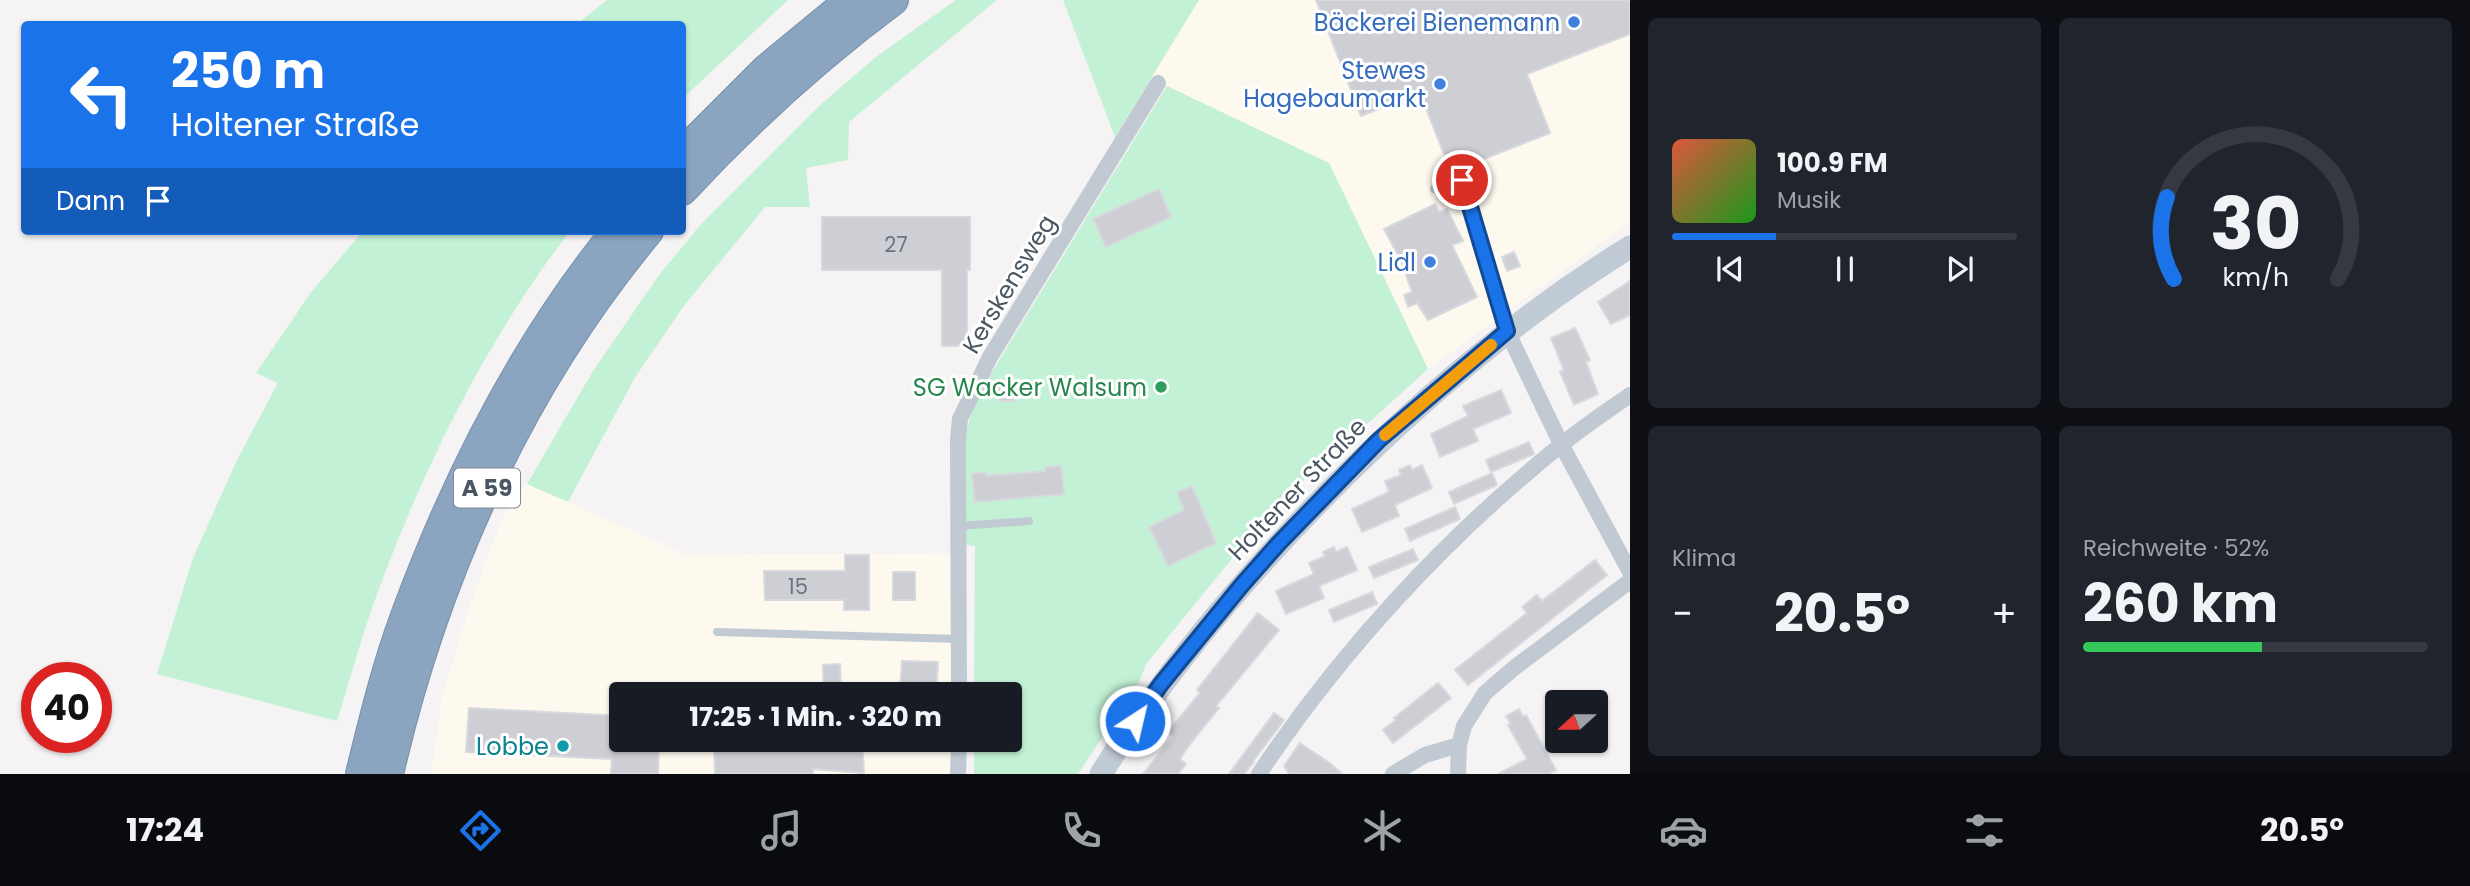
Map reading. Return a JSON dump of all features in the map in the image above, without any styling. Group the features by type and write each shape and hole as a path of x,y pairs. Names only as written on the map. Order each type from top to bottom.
{"highway":[{"path":"686,150 766,70 851,0"},
{"path":"686,186 782,88 835,43 893,0"},
{"name":"A 59","path":"361,774 405,617 446,514 490,422 553,319 614,235"},
{"name":"A 59","path":"388,774 404,705 428,626 474,514 514,431 572,334 645,235"}],"street":[{"name":"Kerskensweg","path":"959,682 960,419 997,345 1158,83"},
{"path":"1462,180 1507,331 1561,444 1630,572"},
{"name":"Holtener Straße","path":"1101,774 1161,684 1241,586 1379,440 1507,331 1570,284 1630,247"},
{"path":"1264,772 1315,696 1382,616 1427,569 1488,509 1561,444 1630,395"},
{"path":"1458,774 1459,745 1464,726 1485,693 1630,581"},
{"path":"1393,774 1425,755 1459,745"},
{"path":"958,774 959,752"}],"lane":[{"path":"1434,189 1467,196"},
{"path":"958,526 1029,521"},
{"path":"717,632 958,639"}],"shaded area":[{"path":"1199,0 1630,0 1630,222 1428,369 1329,163 1150,78"},
{"path":"527,484 687,555 958,553 960,682 609,682 609,752 961,752 961,774 431,774 442,696 488,554 510,502"}],"green space":[{"path":"607,0 788,0 686,95 686,21 581,21"},
{"path":"956,0 997,0 849,122 848,160 806,168 810,207 765,207 683,307 634,379 568,502 527,484 593,371 659,275 703,222 819,106 876,57"},
{"path":"1063,0 1199,0 1115,137"},
{"path":"1167,86 1329,163 1428,369 1355,435 1338,444 1239,550 1146,664 1140,680 1078,774 974,774 974,752 1022,752 1022,682 974,682 975,546 966,545 966,431 978,395"},
{"path":"360,235 567,235 509,319 456,412 433,460 372,608 337,721 157,674 193,558 237,460 278,383 256,373 312,291"}],"building":[{"name":"Stewes Hagebaumarkt","path":"1316,0 1630,0 1630,34 1527,74 1550,133 1451,172 1420,93 1361,116"},
{"path":"1159,189 1171,217 1106,247 1093,219"},
{"name":"Lidl","path":"1435,204 1439,212 1447,209 1463,241 1452,245 1477,297 1428,320 1417,303 1408,307 1404,295 1412,292 1401,261 1384,229"},
{"path":"822,217 970,217 967,346 942,346 942,270 822,270"},
{"path":"1514,252 1520,266 1507,271 1502,257"},
{"path":"1630,281 1630,315 1611,324 1598,302"},
{"path":"1575,328 1590,360 1586,362 1598,394 1574,405 1560,372 1564,370 1551,338"},
{"path":"1013,387 1014,401 999,401 999,388"},
{"path":"1501,390 1511,413 1473,429 1478,441 1440,457 1431,434 1468,416 1463,406"},
{"path":"1529,442 1534,454 1491,472 1486,460"},
{"path":"1410,465 1412,470 1422,465 1432,488 1395,505 1399,516 1362,532 1352,509 1389,492 1385,481 1401,475 1399,470"},
{"path":"1061,466 1064,494 975,502 972,474 986,472 986,476 1045,471 1045,467"},
{"path":"1492,473 1497,485 1454,504 1449,492"},
{"path":"1192,486 1216,543 1168,566 1149,527 1184,510 1177,492"},
{"path":"1455,507 1460,519 1410,541 1405,529"},
{"path":"1334,547 1336,552 1347,547 1357,570 1319,586 1324,598 1286,614 1276,591 1314,574 1309,563 1325,556 1323,552"},
{"path":"1413,549 1418,560 1374,578 1369,567"},
{"path":"845,555 869,555 869,610 844,610 844,600 765,600 764,571 845,571"},
{"path":"1595,560 1607,575 1468,685 1455,670 1527,613 1522,607 1537,595 1542,601"},
{"path":"893,572 915,572 915,600 893,600"},
{"path":"1372,592 1377,604 1334,622 1329,610"},
{"path":"1258,613 1279,630 1216,706 1219,708 1180,759 1186,764 1178,774 1143,774 1173,737 1168,732 1200,693 1197,690"},
{"path":"902,661 938,662 937,682 901,682"},
{"path":"840,664 841,682 824,682 823,665"},
{"path":"1438,683 1451,698 1393,743 1383,730"},
{"name":"Lobbe","path":"469,708 609,715 609,752 659,752 658,774 611,774 612,759 466,752"},
{"path":"1519,709 1523,717 1526,715 1556,770 1548,774 1498,774 1527,759 1508,725 1511,724 1506,716"},
{"path":"1274,713 1284,720 1254,762 1244,774 1229,774"},
{"path":"1300,743 1342,774 1289,774 1284,766"},
{"path":"714,752 863,752 864,773 813,769 813,774 715,774"}],"slow traffic":[{"path":"1385,435 1491,345"}],"place":[{"name":"Bäckerei Bienemann","path":"1574,22"},
{"name":"Stewes Hagebaumarkt","path":"1440,84"},
{"name":"Lidl","path":"1430,262"},
{"name":"SG Wacker Walsum","path":"1161,387"},
{"name":"Lobbe","path":"563,746"}],"route":[{"path":"1135,721 1161,684 1279,543 1379,440 1507,331 1462,180"}]}
